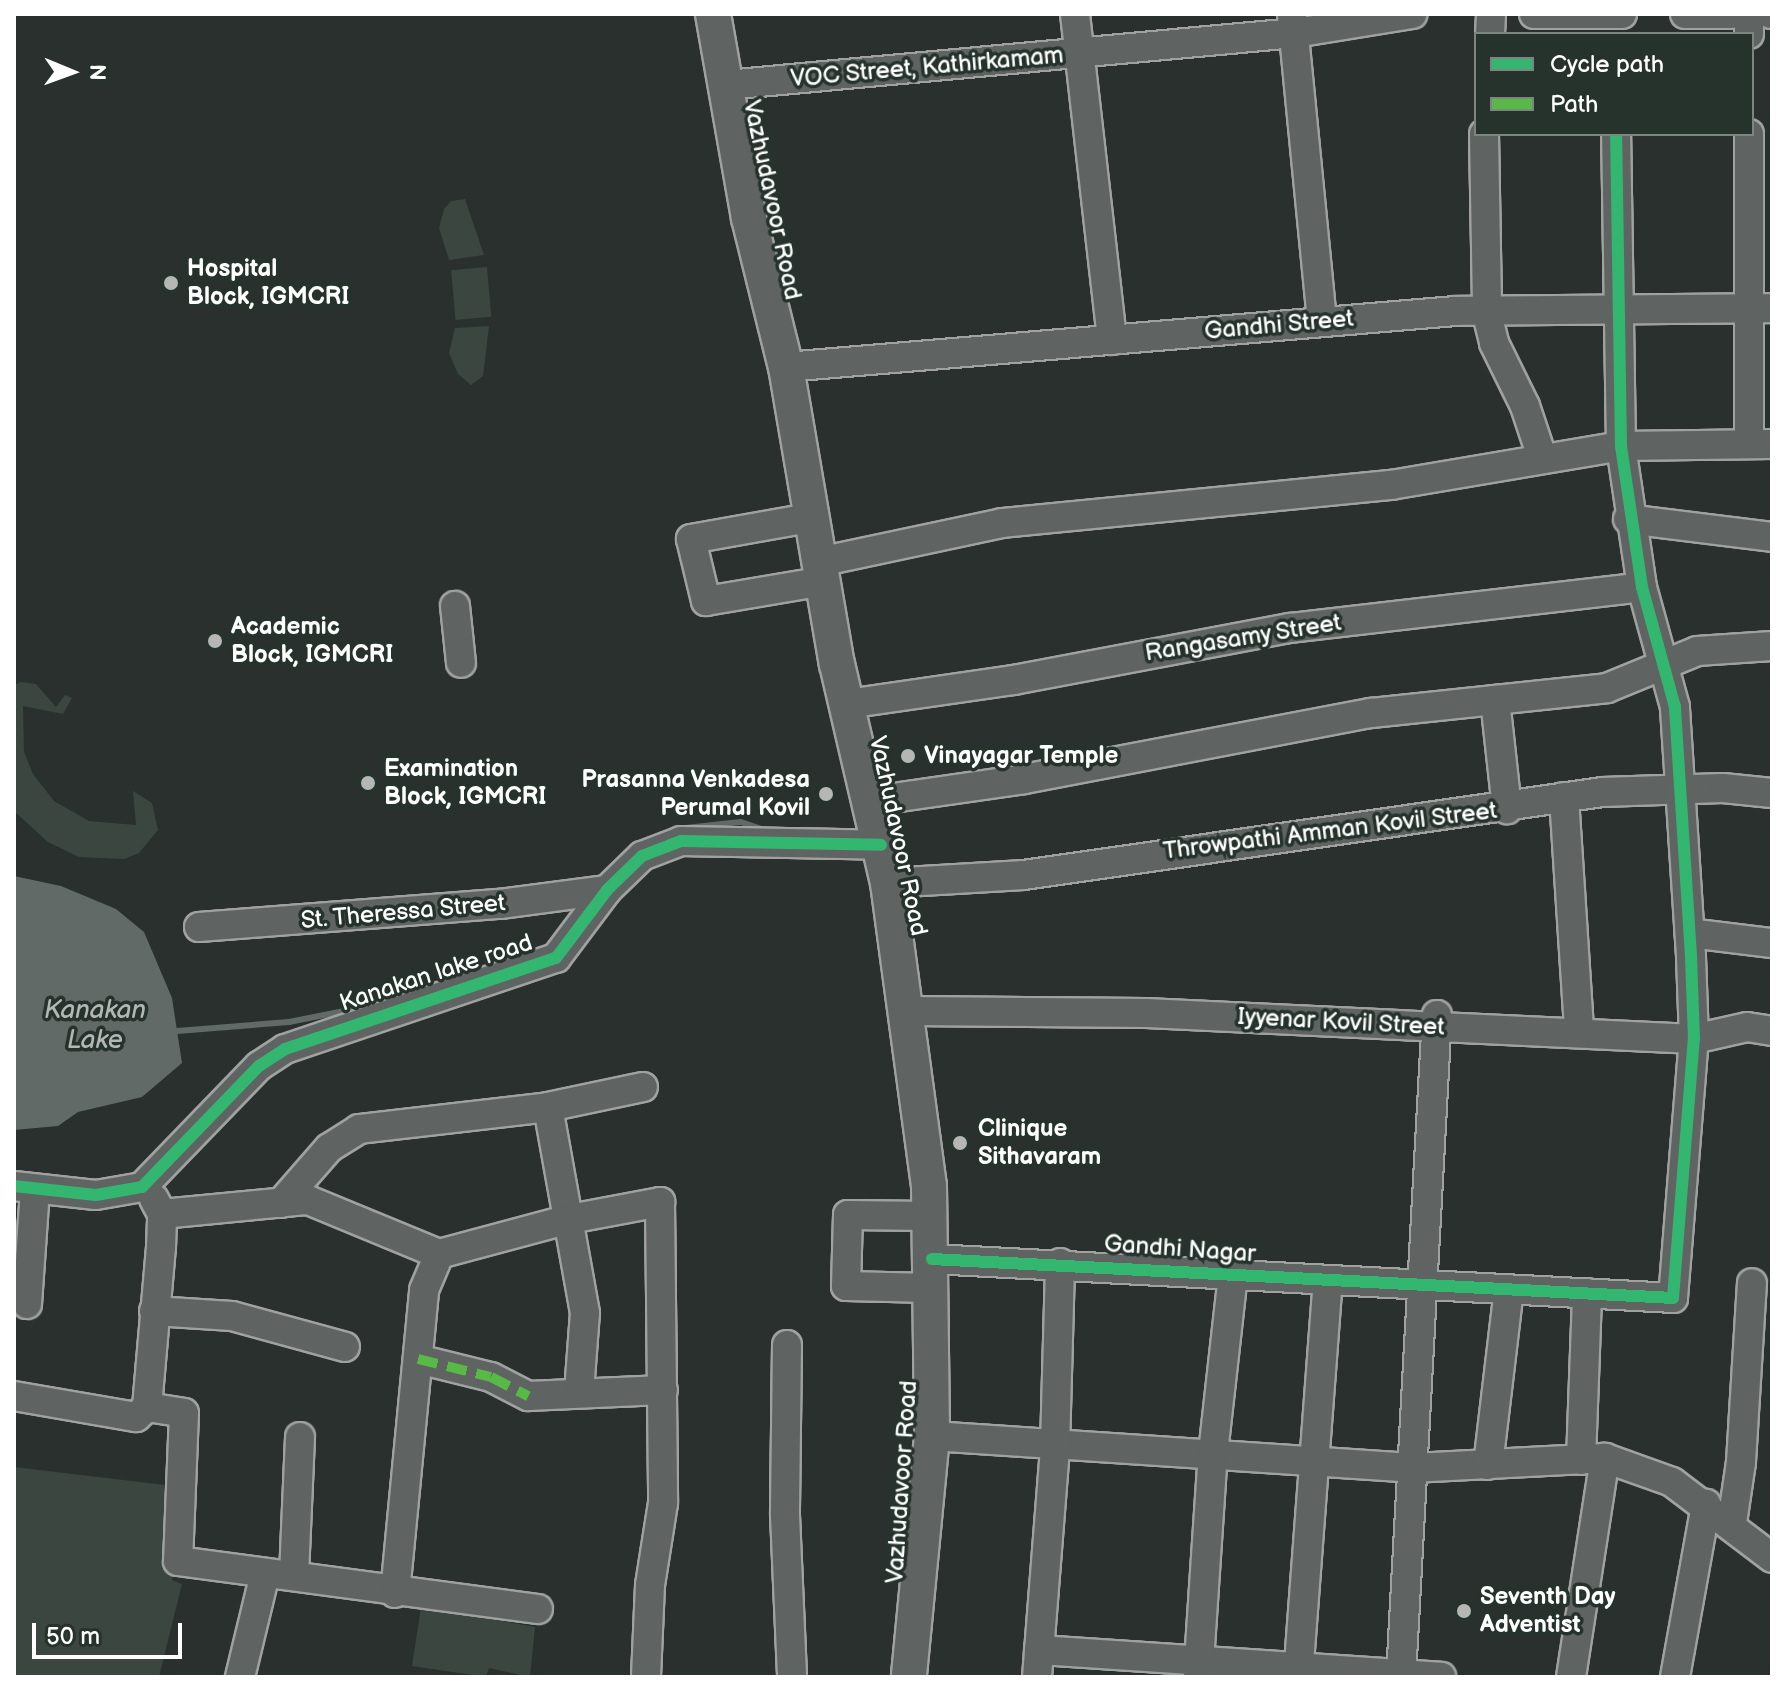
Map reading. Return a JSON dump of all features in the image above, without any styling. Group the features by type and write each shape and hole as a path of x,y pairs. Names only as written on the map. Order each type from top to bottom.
{"main road":[{"name":"Vazhudavoor Road","path":"713,14 758,260 786,367 809,518 847,704 881,845 908,1011 930,1216 932,1436 909,1677"}],"street":[{"path":"1075,14 1112,340"},
{"name":"VOC Street, Kathirkamam","path":"726,85 1080,53 1293,24 1412,14"},
{"path":"1534,14 1622,14"},
{"path":"1685,14 1731,14"},
{"path":"1293,24 1322,322"},
{"path":"1484,136 1487,314 1494,343 1525,406 1542,457"},
{"path":"1616,136 1621,446 1628,519 1642,587 1675,707 1683,788 1694,1039"},
{"path":"809,518 691,539 706,601 1002,523 1391,485 1621,446 1760,444 1761,308 1749,136"},
{"name":"Gandhi Street","path":"786,367 1456,311 1487,314 1761,308"},
{"path":"1628,519 1772,537"},
{"name":"Rangasamy Street","path":"847,704 1014,680 1290,628 1642,587"},
{"path":"455,606 461,663"},
{"path":"872,801 1024,779 1371,713 1607,688 1665,667 1697,651 1772,646"},
{"path":"1495,700 1507,809"},
{"name":"Throwpathi Amman Kovil Street","path":"888,883 1024,875 1271,837 1507,809 1564,797 1683,788 1772,793"},
{"path":"1564,797 1579,1032"},
{"name":"Kanakan lake road","path":"145,1185 259,1066 285,1049 556,958 607,890 642,856 681,841 881,845"},
{"name":"St. Theressa Street","path":"199,927 500,904 607,890"},
{"path":"1690,933 1772,943"},
{"name":"Iyyenar Kovil Street","path":"908,1011 1146,1013 1437,1021 1694,1039 1747,1027 1772,1031"},
{"path":"1402,1674 1437,1021"},
{"name":"Gandhi Nagar","path":"930,1216 848,1215 846,1286 931,1273 1060,1263 1328,1281 1673,1298 1694,1039"},
{"path":"281,1203 329,1148 359,1129 548,1107 643,1087"},
{"path":"548,1107 585,1313 579,1392"},
{"path":"14,1396 136,1417 147,1407 162,1214 145,1185 96,1195 24,1187 27,1304"},
{"path":"162,1214 308,1200 439,1254 570,1219 660,1202 663,1503 650,1585 646,1677"},
{"path":"381,1590 418,1359 424,1290 439,1254"},
{"path":"1060,1263 1055,1446 1038,1663 1441,1677"},
{"path":"1199,1668 1213,1453 1233,1274"},
{"path":"1299,1671 1311,1463 1328,1281"},
{"path":"1732,1523 1741,1462 1752,1283"},
{"path":"1488,1465 1509,1290"},
{"path":"1571,1677 1593,1459 1587,1293"},
{"path":"154,1311 232,1316 345,1347"},
{"path":"787,1345 785,1515 792,1677"},
{"path":"418,1359 491,1377 528,1396 663,1390"},
{"path":"147,1407 184,1413 178,1561 538,1609"},
{"path":"932,1436 1412,1468 1593,1459 1672,1482 1732,1523 1772,1558"},
{"path":"294,1575 300,1437"},
{"path":"1675,1677 1706,1504"},
{"path":"240,1677 265,1574"}],"shaded area":[{"path":"465,199 484,255 449,260 439,228 444,209 451,201"},
{"path":"487,267 491,317 455,320 451,270"},
{"path":"489,326 483,376 471,385 458,374 449,353 455,328"},
{"path":"21,682 36,684 56,707 65,695 72,698 63,714 23,706 24,752 33,774 54,801 89,821 136,825 133,791 152,803 158,830 139,853 124,859 79,857 48,842 14,811 14,685"},
{"path":"14,1467 174,1486 172,1580 182,1584 159,1677 14,1677"},
{"path":"421,1607 535,1627 530,1677 489,1668 486,1677 412,1666"}],"water":[{"name":"Kanakan Lake","path":"14,876 61,886 116,909 144,932 172,998 182,1063 142,1097 78,1112 58,1126 14,1130"}],"waterway":[{"path":"676,829 741,822 767,831"},
{"path":"606,873 624,856"},
{"path":"177,1031 289,1022 374,1005"}],"marked path":[{"path":"418,1359 491,1377 528,1396"}],"cycle path":[{"path":"932,1259 1673,1298 1694,1039 1691,956 1675,707 1642,587 1621,446 1616,136"},
{"path":"14,1186 96,1195 142,1187 259,1066 285,1049 556,958 607,890 642,856 681,841 881,845"}],"place":[{"name":"Hospital Block, IGMCRI","path":"171,283"},
{"name":"Academic Block, IGMCRI","path":"215,641"},
{"name":"Vinayagar Temple","path":"908,756"},
{"name":"Examination Block, IGMCRI","path":"368,783"},
{"name":"Prasanna Venkadesa Perumal Kovil","path":"826,794"},
{"name":"Clinique Sithavaram","path":"960,1143"},
{"name":"Seventh Day Adventist","path":"1464,1611"}]}
